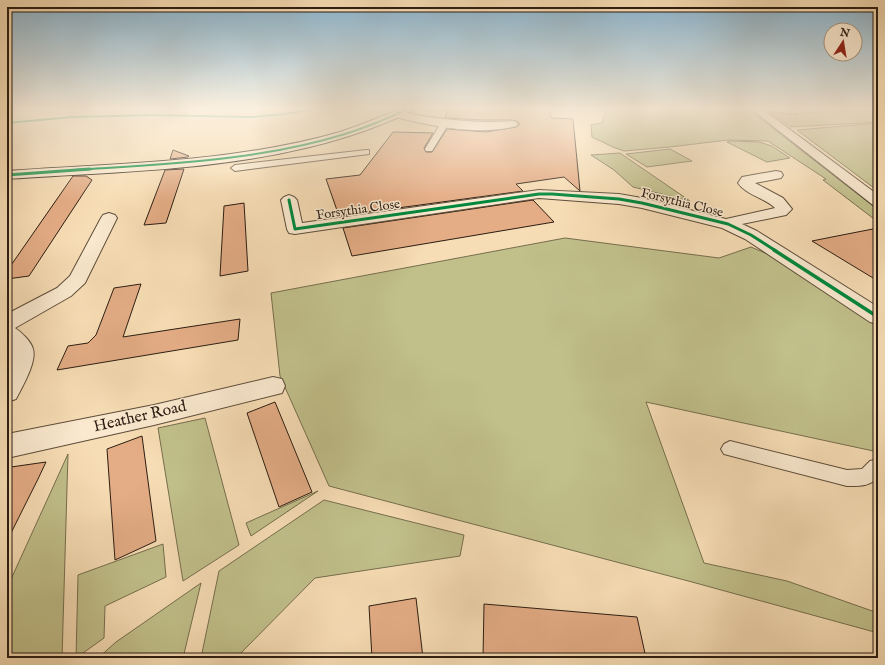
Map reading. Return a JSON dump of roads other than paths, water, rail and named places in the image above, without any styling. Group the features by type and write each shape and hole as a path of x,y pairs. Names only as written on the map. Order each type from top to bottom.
{"street":[{"path":"7,175 193,162 288,149 327,139"},
{"path":"796,139 878,202"},
{"path":"728,224 734,221 780,212 784,209 774,200 745,183 747,180 776,175"},
{"name":"Forsythia Close","path":"289,200 295,229 539,194 619,199 642,203 728,224 751,235 878,317"},
{"path":"7,323 64,292 78,279 109,218"},
{"path":"7,333 14,338 22,349 21,363 7,392"},
{"name":"Heather Road","path":"7,446 154,415 273,386"}],"lane":[{"path":"429,149 435,139"},
{"path":"288,149 295,161"},
{"path":"235,168 366,152"},
{"path":"730,449 847,478 866,477 876,467 878,468"}]}
